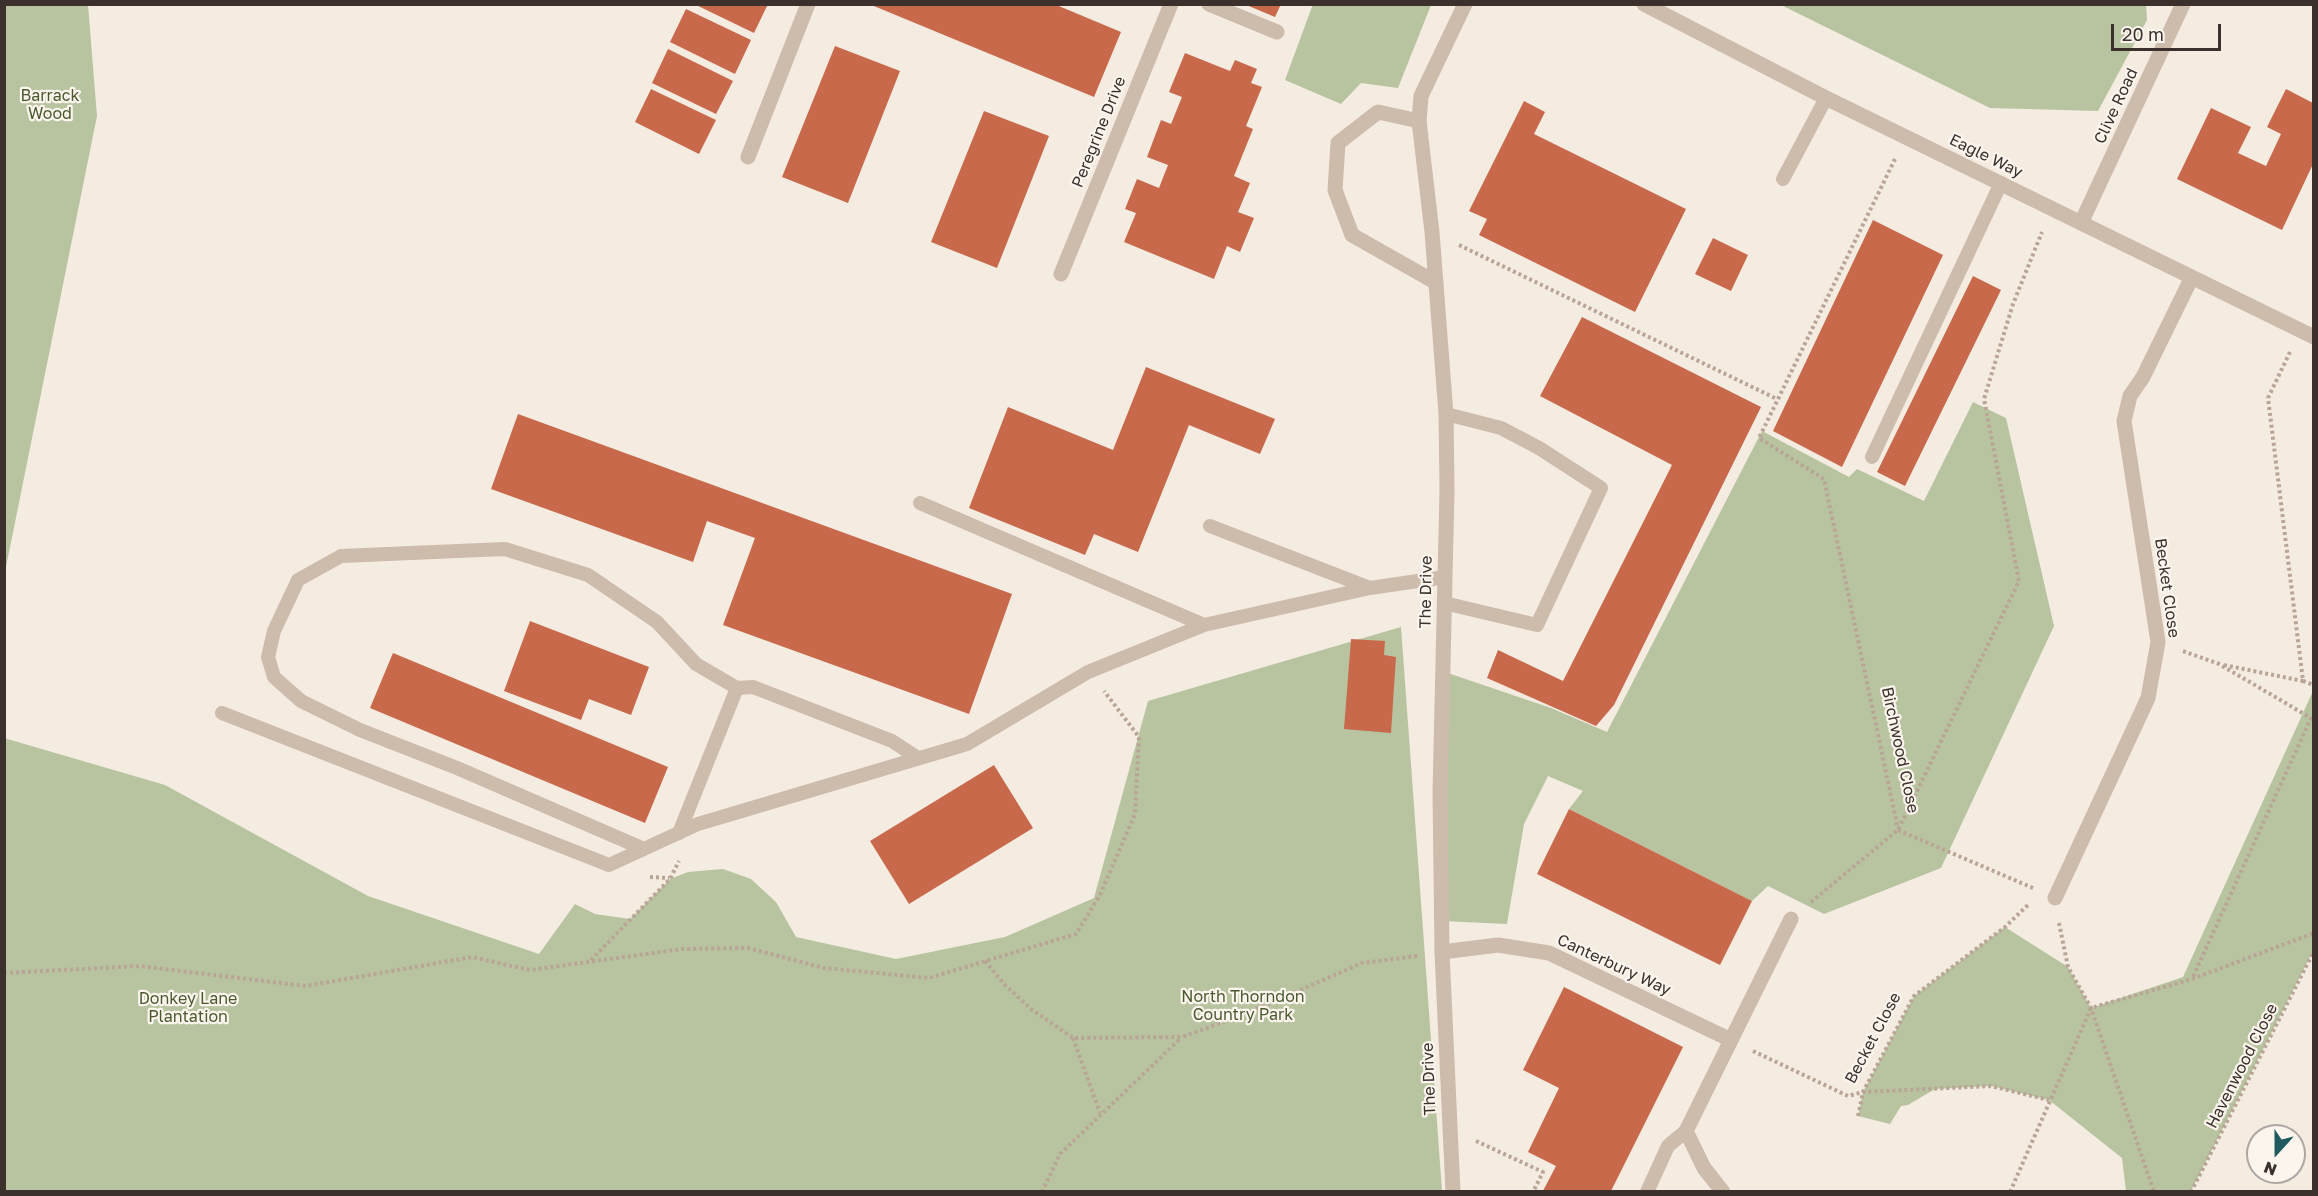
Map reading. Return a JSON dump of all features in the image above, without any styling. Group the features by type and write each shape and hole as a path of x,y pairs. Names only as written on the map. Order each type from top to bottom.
{"street":[{"path":"748,157 808,4"},
{"name":"Peregrine Drive","path":"1061,274 1171,4"},
{"path":"1209,4 1277,32"},
{"name":"The Drive","path":"1453,1191 1442,952 1440,792 1446,414 1432,232 1419,121 1421,96 1465,4"},
{"name":"Eagle Way","path":"1644,4 1826,98 2307,334"},
{"name":"Clive Road","path":"2081,223 2183,4"},
{"path":"1419,121 1378,112 1338,143 1335,190 1352,235 1435,282"},
{"name":"Becket Close","path":"2048,895 2148,699 2158,642 2124,421 2130,396 2143,377 2191,279"},
{"path":"1723,1191 1704,1168 1686,1131 1791,919"},
{"name":"Canterbury Way","path":"1442,952 1498,945 1549,953 1730,1039"}],"lane":[{"path":"1783,179 1826,98"},
{"path":"1872,457 2001,183"},
{"path":"1444,603 1537,625 1601,488 1539,448 1501,428 1446,414"},
{"path":"920,503 1204,625"},
{"path":"1210,526 1370,588"},
{"path":"644,849 457,768 360,730 301,701 274,677 268,657 274,631 298,580 341,556 505,549 588,575 657,622 696,664 737,688 753,687 892,741 918,758"},
{"path":"222,713 609,865 698,824 968,744 1088,672 1204,625 1370,588 1445,577"},
{"path":"679,833 737,688"},
{"path":"1647,1191 1668,1146 1686,1131"}],"path":[{"path":"1432,232 1777,399 1906,137"},
{"path":"2051,209 2013,304 1984,399 2019,581 1898,830 2048,895 2068,967 2091,1008 2154,1191"},
{"path":"2303,681 2268,398 2307,334"},
{"name":"Birchwood Close","path":"1777,399 1759,438 1824,479 1898,830 1791,919"},
{"path":"2158,642 2219,664 2313,685"},
{"path":"2192,979 2311,718 2219,664"},
{"path":"4,973 139,966 306,986 472,957 530,970 682,949 748,948 824,968 928,978 1076,934 1100,895 1136,814 1139,737 1088,672"},
{"path":"590,961 670,879 698,824"},
{"name":"Becket Close","path":"1858,1116 1863,1092 1914,996 2048,895"},
{"path":"2010,1191 2091,1008 2192,979 2313,933"},
{"name":"Havenwood Close","path":"2191,1191 2313,951"},
{"path":"1073,1038 1182,1037 1245,1014 1362,963 1442,952"},
{"path":"985,961 1004,984 1031,1008 1073,1038 1100,1113"},
{"path":"1042,1191 1060,1154 1100,1113 1182,1037"},
{"path":"1730,1039 1848,1096 1863,1092 1991,1086 2049,1100"},
{"path":"1449,1128 1543,1172 1533,1191"}],"green space":[{"name":"Barrack Wood","path":"5,4 88,5 97,116 5,572"},
{"path":"1313,4 1431,5 1398,88 1361,83 1341,104 1285,80"},
{"path":"2146,4 2147,20 2098,111 1990,108 1781,5"},
{"path":"1973,402 2006,418 2054,626 1941,868 1824,914 1768,886 1752,901 1569,809 1583,791 1548,776 1524,824 1507,924 1442,921 1442,671 1551,708 1607,732 1762,431 1849,477 1857,469 1924,501"},
{"path":"1401,627 1442,1191 5,1191 4,738 165,785 368,896 539,954 575,904 595,914 630,919 670,879 688,872 723,869 751,879 776,902 796,937 896,959 1005,937 1094,898 1148,701"},
{"path":"2313,691 2313,951 2191,1191 2126,1191 2122,1158 2049,1100 1991,1086 1935,1089 1908,1105 1901,1106 1890,1124 1858,1116 1863,1092 1914,996 2005,927 2068,967 2091,1008 2183,977"}],"building":[{"path":"694,4 768,4 754,33"},
{"path":"869,4 1054,4 1121,32 1094,97"},
{"path":"1244,4 1281,4 1275,17"},
{"path":"686,9 751,40 735,74 670,42"},
{"path":"835,46 900,71 848,203 782,177"},
{"path":"668,49 733,81 716,114 652,83"},
{"path":"1185,53 1230,71 1235,60 1257,69 1251,83 1262,87 1246,126 1253,129 1234,176 1250,183 1238,212 1254,218 1240,252 1227,246 1214,279 1124,242 1136,213 1125,209 1137,179 1159,188 1168,165 1147,157 1161,120 1171,124 1182,97 1169,92"},
{"path":"651,89 716,120 699,154 635,122"},
{"path":"2286,89 2313,103 2313,164 2282,230 2177,179 2211,108 2251,127 2238,153 2266,166 2281,134 2267,127"},
{"path":"1524,101 1545,112 1534,134 1686,209 1635,312 1479,235 1487,219 1469,211"},
{"path":"984,111 1049,136 997,268 931,242"},
{"path":"1873,220 1943,255 1842,467 1773,431"},
{"path":"1713,238 1748,255 1731,291 1695,274"},
{"path":"1973,276 2001,290 1905,486 1877,472"},
{"path":"1582,317 1761,407 1614,705 1596,726 1487,678 1498,650 1563,681 1672,465 1540,396"},
{"path":"1146,367 1275,419 1260,454 1189,425 1138,552 1094,534 1085,555 969,508 1008,407 1113,450"},
{"path":"518,414 1012,594 969,714 723,625 755,538 707,521 693,562 491,489"},
{"path":"530,621 649,667 631,715 589,699 581,720 504,691"},
{"path":"1351,639 1385,641 1384,655 1396,657 1391,733 1344,729"},
{"path":"393,653 668,767 645,823 370,708"},
{"path":"994,765 1033,828 909,904 870,841"},
{"path":"1569,809 1752,901 1720,965 1537,874"},
{"path":"1564,987 1683,1047 1611,1191 1543,1191 1556,1166 1528,1152 1559,1088 1523,1070"}],"park label":[{"name":"North Thorndon Country Park","path":"1243,1006"},
{"name":"Donkey Lane Plantation","path":"188,1008"}]}
